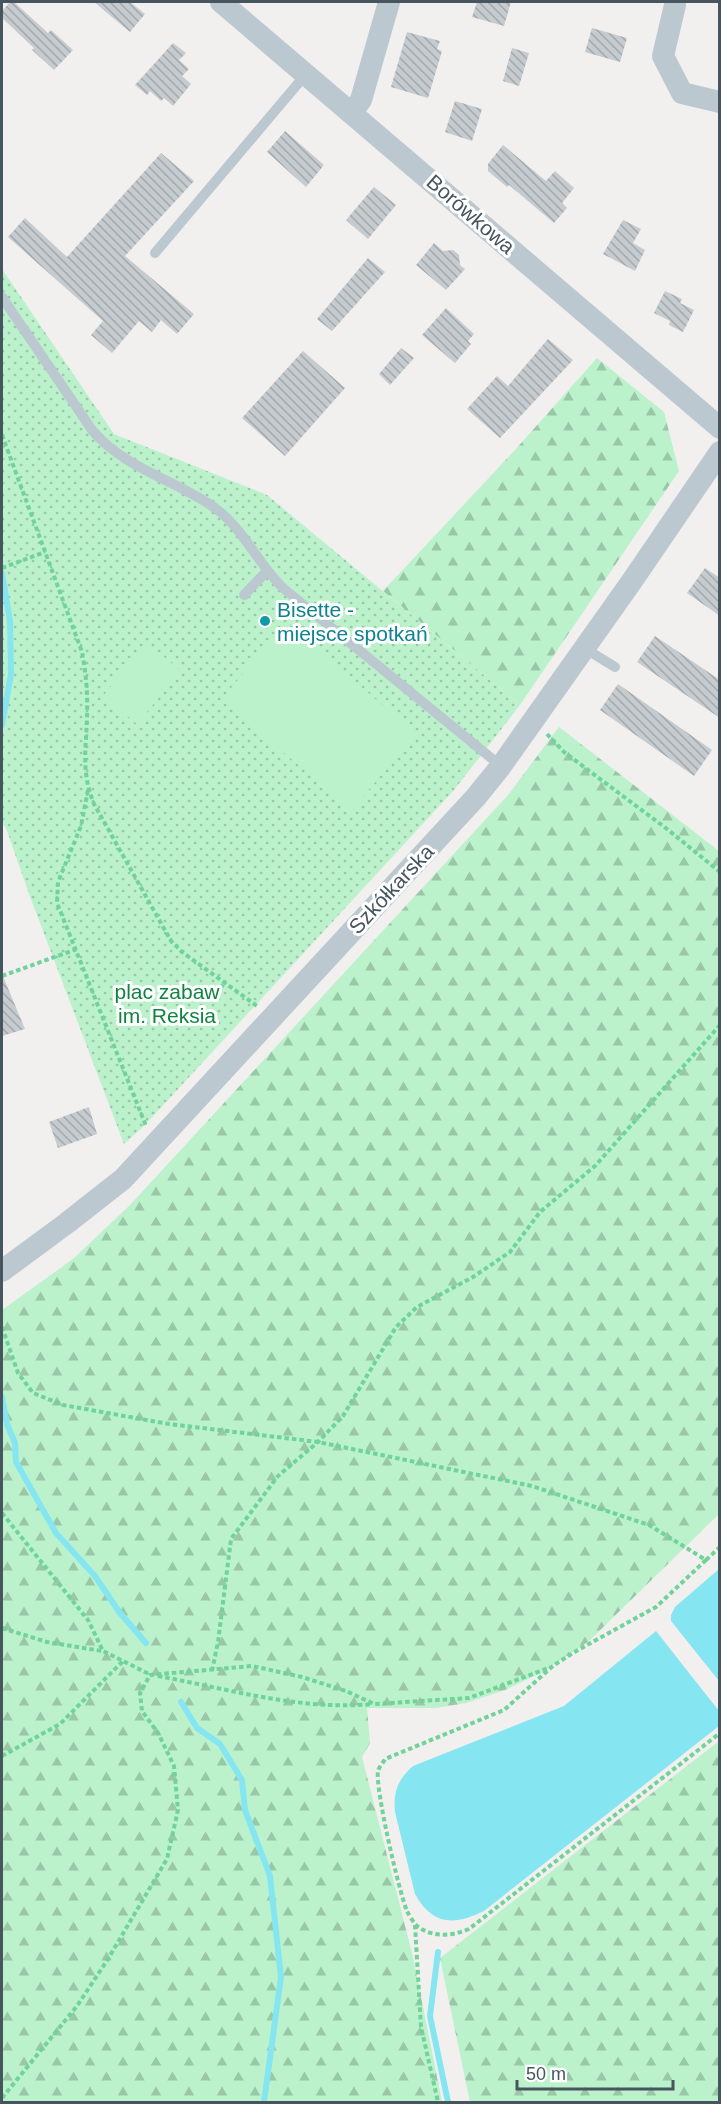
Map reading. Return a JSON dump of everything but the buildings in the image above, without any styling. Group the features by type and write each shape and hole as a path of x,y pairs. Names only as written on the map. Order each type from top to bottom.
{"street":[{"name":"Borówkowa","path":"221,2 720,428"},
{"path":"352,112 361,100 389,2"},
{"path":"675,5 663,56 682,93 720,102"},
{"name":"Szkółkarska","path":"2,1271 106,1193 141,1161 452,824 501,766 720,452"}],"lane":[{"path":"155,253 306,73"},
{"path":"2,297 103,444 135,465 191,493 216,509 239,531 267,571 283,588 501,766"},
{"path":"244,595 267,571"},
{"path":"584,648 615,667"}],"path":[{"path":"2,435 77,637 86,669 87,718 84,756 88,790 81,826 56,891 59,911 146,1127"},
{"path":"2,568 45,552"},
{"path":"546,732 564,752 720,872"},
{"path":"88,790 171,941 182,952 258,1007"},
{"path":"2,976 75,950"},
{"path":"210,999 225,983"},
{"path":"212,1671 218,1642 231,1539 278,1476 318,1442 343,1416 396,1327 417,1307 473,1277 510,1252 540,1212 595,1166 720,1025"},
{"path":"2,1327 18,1373 33,1393 63,1405 169,1424 318,1442 532,1486 649,1525 706,1560"},
{"path":"2,1513 88,1620 103,1651"},
{"path":"438,2103 421,2027 415,1924 407,1911 390,1844 381,1800 378,1770 385,1759 504,1710 554,1665 656,1607 720,1547"},
{"path":"2,1628 47,1641 103,1651 150,1675 283,1700 350,1706 469,1698 554,1665"},
{"path":"2,1756 60,1724 124,1660"},
{"path":"150,1675 252,1666 302,1677 346,1691 374,1704"},
{"path":"2,2098 77,2006 108,1959 167,1859 178,1810 174,1766 158,1733 141,1711 140,1693 150,1675"},
{"path":"415,1924 436,1934 458,1934 469,1929 720,1733"}],"green space":[{"name":"plac zabaw im. Reksia","path":"2,269 114,434 267,495 520,705 454,790 143,1127 124,1144 6,828 2,823"},
{"path":"597,358 664,412 679,471 520,705 383,591"},
{"path":"285,623 416,733 352,810 221,700"},
{"path":"146,642 181,671 137,724 103,696"},
{"path":"559,727 719,851 719,1514 589,1641 543,1672 505,1690 466,1703 436,1708 367,1708 370,1743 362,1757 413,1957 442,2102 2,2102 2,1310 73,1259 130,1205 508,795"},
{"path":"719,1741 719,2102 470,2102 440,1958"}],"water":[{"path":"719,1569 719,1681 671,1621 671,1615 675,1607"},
{"path":"656,1631 719,1711 719,1726 484,1911 463,1919 453,1920 436,1917 429,1912 415,1894 395,1812 396,1792 404,1776 413,1766 564,1706"}],"waterway":[{"path":"2,573 10,621 11,674 2,725"},
{"path":"2,1397 7,1424 15,1443 16,1462 56,1533 95,1576 120,1613 146,1643"},
{"path":"181,1702 197,1728 220,1744 242,1780 245,1810 270,1876 281,1977 264,2102"},
{"path":"438,1952 430,2016 448,2102"}],"place":[{"name":"Bisette - miejsce spotkań","path":"265,621"}]}
